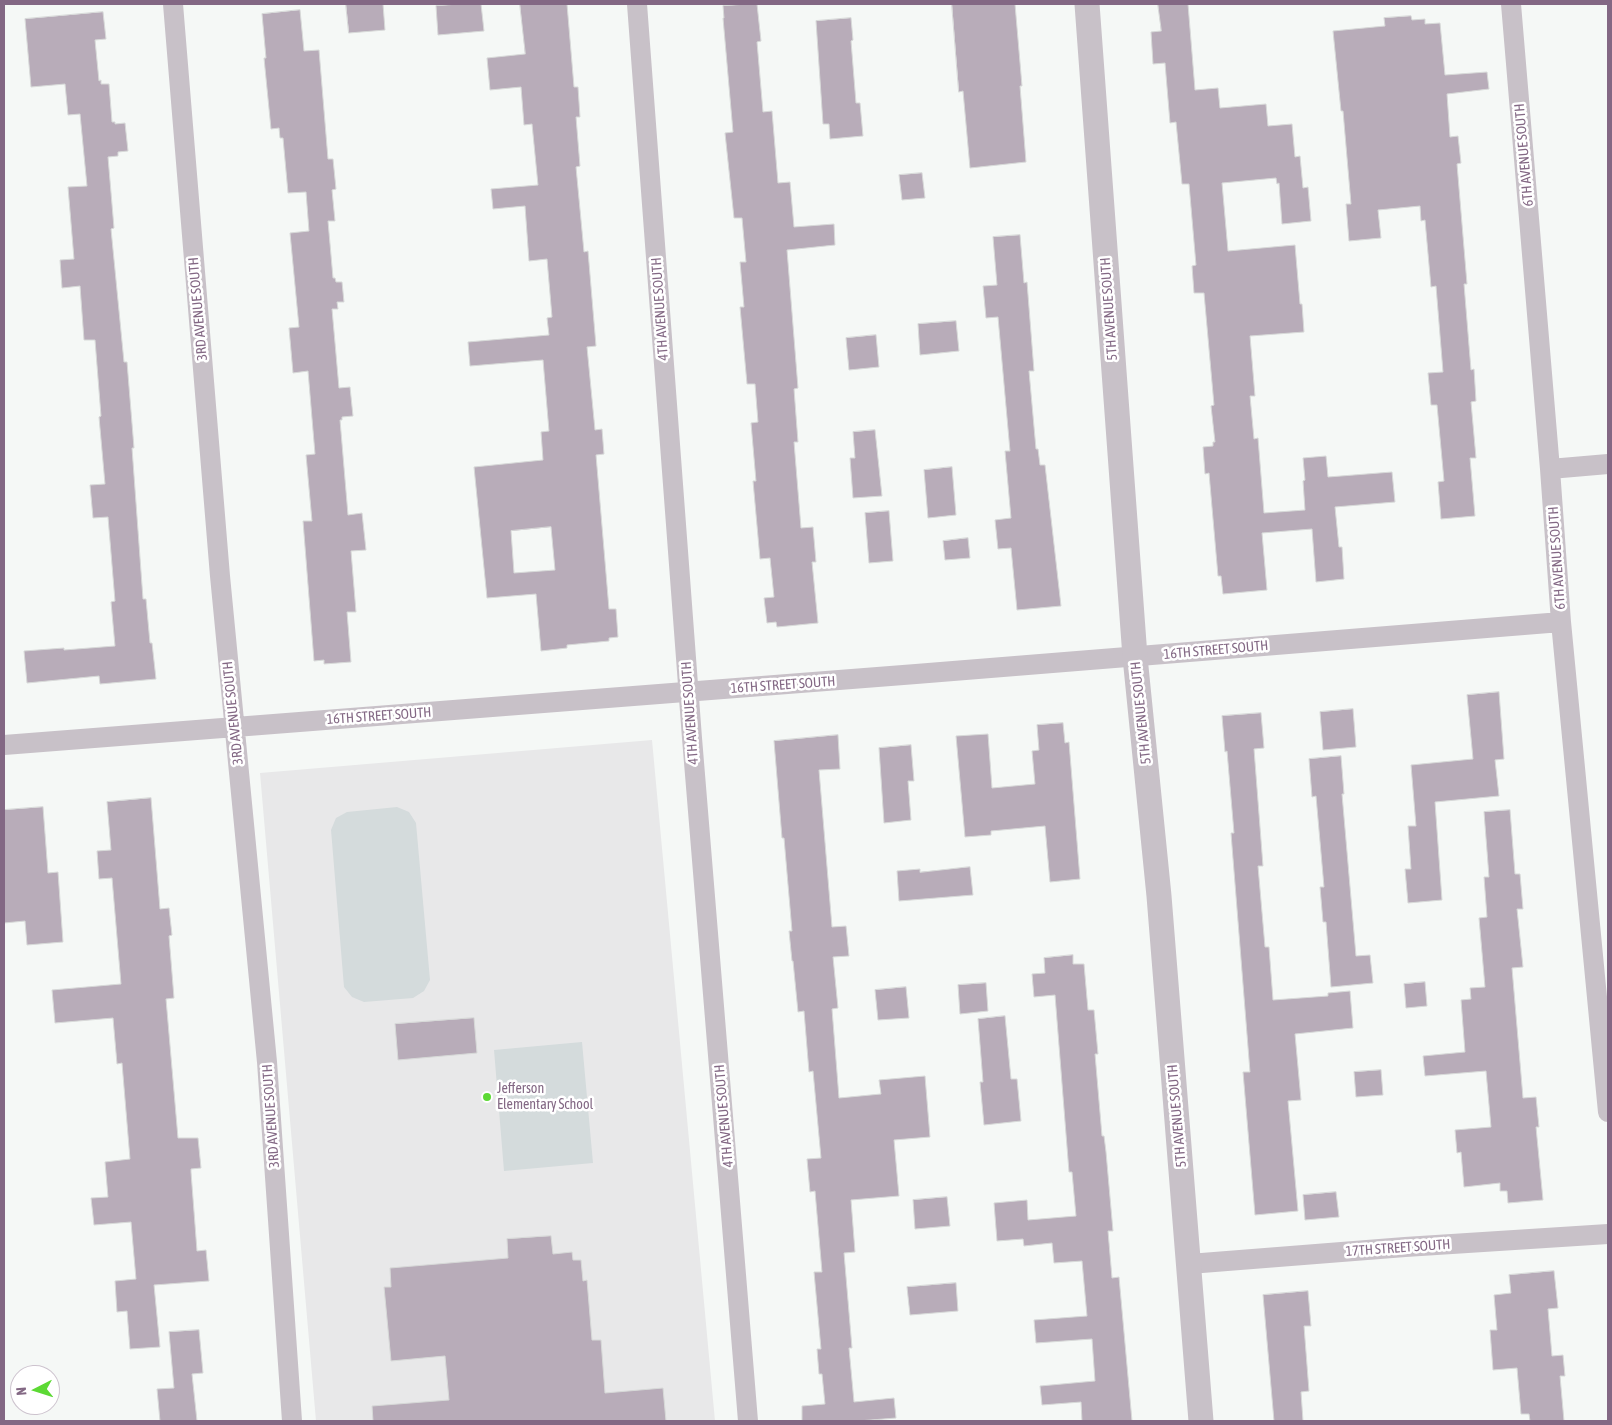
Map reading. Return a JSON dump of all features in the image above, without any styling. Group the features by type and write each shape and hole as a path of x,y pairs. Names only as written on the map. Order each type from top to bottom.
{"street":[{"name":"3RD AVENUE SOUTH","path":"173,4 220,576 267,1062 292,1421"},
{"name":"4TH AVENUE SOUTH","path":"637,4 689,692 748,1421"},
{"name":"5TH AVENUE SOUTH","path":"1087,4 1135,657 1158,896 1202,1421"},
{"name":"6TH AVENUE SOUTH","path":"1511,4 1561,622 1608,1112"},
{"path":"1550,469 1608,464"},
{"name":"16TH STREET SOUTH","path":"4,745 1561,622"},
{"name":"17TH STREET SOUTH","path":"1189,1264 1405,1247 1608,1234"}],"shaded area":[{"name":"Jefferson Elementary School","path":"652,740 715,1421 316,1421 260,773"},
{"path":"397,807 409,812 416,823 430,980 424,991 413,998 364,1002 352,997 344,987 331,830 336,818 347,812"},
{"path":"582,1042 593,1163 504,1171 494,1050"}],"building":[{"path":"346,4 383,4 385,30 349,33"},
{"path":"481,4 484,31 438,35 436,6"},
{"path":"520,4 567,4 574,87 578,87 580,117 576,117 580,166 576,167 584,252 588,251 596,346 587,347 595,430 602,429 604,454 596,455 609,609 616,609 618,637 609,638 609,641 567,645 567,648 541,651 536,594 487,598 474,467 543,460 541,432 549,431 543,360 470,366 468,342 549,335 547,318 552,317 547,259 529,261 525,206 493,209 491,189 538,185 532,124 524,125 521,87 490,90 487,58 525,54","holes":["551,527 555,570 514,573 511,531"]},
{"path":"757,4 761,41 757,42 763,112 772,111 778,183 790,182 794,227 834,224 835,245 787,250 798,388 794,389 798,442 794,442 801,528 813,527 816,562 812,562 818,623 777,627 776,622 767,623 764,598 774,597 770,558 760,559 753,481 756,481 751,423 758,422 755,384 747,384 740,307 744,307 740,262 746,262 742,218 734,218 725,133 733,132 723,6"},
{"path":"952,4 1015,4 1026,162 970,168 963,91 959,92"},
{"path":"1158,4 1188,4 1195,90 1218,88 1220,108 1266,104 1268,126 1292,124 1295,157 1300,156 1303,188 1308,187 1311,221 1282,224 1279,183 1277,184 1276,178 1222,183 1228,251 1295,245 1304,332 1250,336 1255,396 1250,396 1254,439 1258,438 1264,513 1305,510 1303,458 1326,456 1328,477 1392,472 1395,502 1335,507 1339,547 1342,547 1344,579 1316,582 1312,529 1262,533 1267,590 1223,594 1221,576 1218,576 1209,473 1205,474 1203,447 1213,446 1213,442 1215,442 1211,406 1214,405 1204,293 1194,293 1192,266 1196,265 1189,184 1182,184 1176,122 1170,123 1165,63 1153,64 1151,32 1161,31"},
{"path":"300,10 304,51 319,50 328,159 333,159 336,189 332,190 335,221 328,221 333,278 335,278 336,282 342,282 344,302 337,302 338,309 332,309 339,388 350,387 353,416 342,417 342,420 340,420 348,515 362,513 366,550 351,551 356,612 347,612 351,662 324,664 324,660 314,661 303,521 312,521 306,455 315,454 308,371 293,373 289,328 299,327 290,233 309,231 306,192 288,193 283,138 280,138 279,128 271,129 262,14"},
{"path":"103,12 106,39 95,40 99,81 101,80 101,84 109,84 112,122 115,122 115,124 125,123 128,151 118,152 118,156 108,157 114,228 111,229 124,362 127,362 143,599 146,599 156,679 100,684 99,676 27,683 24,651 115,646 111,602 115,601 108,517 93,518 90,485 105,484 95,340 84,340 80,286 62,288 60,260 74,259 68,187 87,186 80,114 68,115 65,84 31,87 25,19"},
{"path":"1411,16 1412,20 1425,19 1425,24 1440,23 1445,75 1487,72 1489,89 1447,94 1450,137 1458,136 1461,163 1457,164 1467,284 1464,284 1471,370 1474,369 1476,401 1471,402 1476,458 1470,458 1475,516 1441,519 1438,482 1444,481 1437,405 1431,405 1428,373 1443,372 1436,286 1431,287 1425,220 1421,221 1420,206 1378,210 1381,238 1349,241 1346,204 1351,204 1343,111 1341,111 1333,31 1385,26 1384,18"},
{"path":"851,18 856,103 860,103 863,136 830,139 829,124 823,124 816,21"},
{"path":"922,173 925,198 902,200 899,175"},
{"path":"1020,235 1024,283 1027,282 1034,371 1029,371 1036,449 1038,449 1040,465 1045,465 1061,606 1017,610 1011,548 998,549 995,520 1011,518 1005,451 1010,451 998,317 986,318 983,286 997,285 993,237"},
{"path":"956,321 959,351 920,355 918,324"},
{"path":"876,335 879,367 849,370 846,338"},
{"path":"875,430 882,496 853,498 850,458 855,458 853,432"},
{"path":"952,467 956,515 928,518 924,470"},
{"path":"889,511 893,561 869,563 865,513"},
{"path":"968,538 970,558 945,560 943,541"},
{"path":"1499,692 1504,759 1495,760 1499,796 1435,802 1442,900 1408,903 1405,869 1411,869 1408,826 1416,826 1411,765 1473,759 1467,695"},
{"path":"1353,709 1356,747 1323,750 1320,712"},
{"path":"1261,713 1264,748 1254,749 1263,866 1258,866 1265,947 1269,947 1273,1000 1328,996 1328,993 1350,991 1353,1028 1295,1034 1301,1100 1288,1101 1298,1211 1255,1215 1243,1072 1250,1072 1231,833 1234,833 1222,716"},
{"path":"1063,723 1065,743 1069,742 1080,879 1050,882 1045,826 991,831 991,835 965,837 956,736 988,734 992,788 1035,784 1032,751 1039,750 1037,725"},
{"path":"838,735 840,769 819,770 832,927 846,926 849,956 833,957 838,1008 832,1009 839,1098 881,1094 879,1080 925,1076 930,1137 894,1140 899,1196 851,1200 855,1252 844,1253 852,1348 849,1348 854,1402 894,1398 896,1418 858,1421 802,1421 802,1406 825,1404 822,1374 819,1374 817,1349 821,1349 814,1272 822,1272 815,1191 810,1192 807,1159 821,1158 813,1071 809,1072 804,1011 798,1012 792,961 789,931 792,931 774,741"},
{"path":"911,745 914,781 908,781 911,820 884,823 879,748"},
{"path":"1341,756 1344,794 1342,794 1356,956 1370,955 1373,983 1331,987 1326,922 1323,922 1320,887 1324,887 1316,796 1312,797 1309,759"},
{"path":"151,798 160,909 169,908 172,935 169,936 174,998 166,999 178,1138 198,1138 201,1168 191,1169 197,1251 206,1250 209,1281 154,1285 160,1347 130,1349 127,1311 117,1312 115,1281 136,1279 131,1222 94,1225 91,1198 108,1197 105,1162 130,1159 122,1063 117,1064 113,1018 55,1023 52,990 121,984 112,878 99,879 97,851 111,850 107,802"},
{"path":"43,807 48,873 58,872 63,942 27,945 25,921 4,923 4,810"},
{"path":"1510,810 1515,874 1520,874 1523,909 1517,909 1523,967 1512,968 1523,1098 1536,1097 1539,1127 1536,1127 1543,1200 1508,1203 1507,1191 1500,1191 1500,1183 1464,1187 1461,1152 1457,1153 1455,1130 1491,1127 1486,1071 1425,1076 1423,1056 1465,1052 1461,1000 1471,999 1470,988 1485,987 1479,918 1487,917 1484,877 1489,877 1484,812"},
{"path":"970,867 973,895 899,901 897,871 920,869 920,872"},
{"path":"1073,955 1073,964 1084,964 1088,1010 1094,1010 1098,1054 1095,1054 1102,1136 1104,1136 1106,1152 1113,1231 1108,1231 1112,1278 1119,1277 1132,1421 1082,1421 1081,1402 1042,1405 1040,1386 1095,1381 1092,1339 1036,1343 1034,1320 1087,1316 1082,1261 1054,1263 1052,1243 1024,1246 1023,1239 997,1241 994,1203 1027,1200 1028,1220 1076,1216 1072,1172 1069,1172 1055,995 1034,997 1032,974 1045,973 1044,958"},
{"path":"1425,982 1427,1006 1406,1008 1404,984"},
{"path":"986,983 988,1011 960,1014 958,985"},
{"path":"906,987 909,1018 878,1020 875,990"},
{"path":"1005,1016 1011,1079 1017,1079 1021,1121 984,1125 980,1082 983,1082 978,1019"},
{"path":"474,1018 477,1053 398,1060 395,1024"},
{"path":"1381,1070 1383,1095 1356,1097 1354,1072"},
{"path":"1336,1192 1339,1217 1305,1220 1303,1195"},
{"path":"947,1197 950,1226 915,1229 913,1200"},
{"path":"551,1236 553,1254 572,1252 573,1260 581,1260 583,1281 587,1280 592,1340 601,1340 605,1393 663,1388 666,1421 373,1421 372,1406 449,1400 445,1356 391,1361 384,1287 391,1287 390,1268 508,1258 507,1239"},
{"path":"1554,1271 1558,1308 1548,1309 1552,1356 1563,1355 1565,1376 1560,1376 1564,1421 1530,1421 1529,1414 1521,1414 1517,1368 1493,1370 1490,1330 1497,1330 1494,1295 1511,1293 1509,1275"},
{"path":"956,1283 958,1311 910,1315 907,1287"},
{"path":"1308,1291 1311,1326 1304,1326 1309,1391 1301,1392 1303,1421 1274,1421 1263,1295"},
{"path":"199,1330 203,1373 192,1374 197,1421 160,1421 157,1389 174,1388 169,1332"}],"place":[{"name":"Jefferson Elementary School","path":"487,1097"}]}
